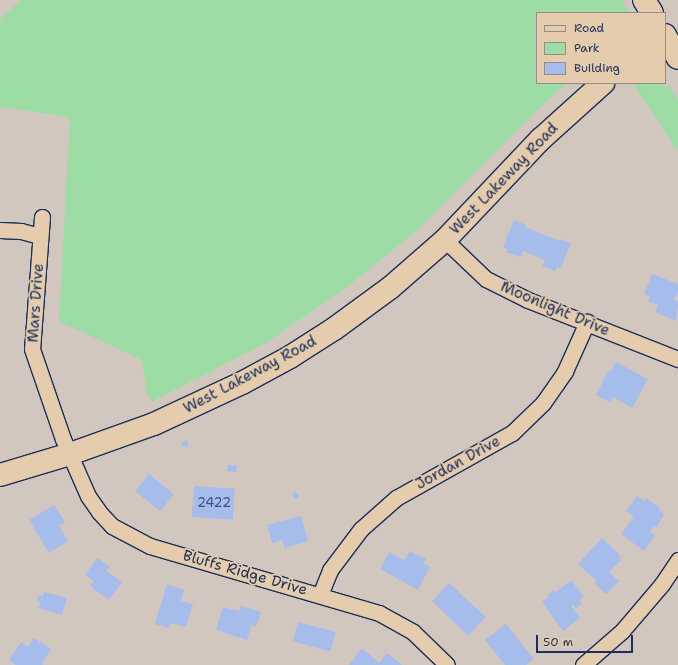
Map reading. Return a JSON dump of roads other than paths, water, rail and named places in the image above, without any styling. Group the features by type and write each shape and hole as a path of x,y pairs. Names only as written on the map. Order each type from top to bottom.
{"street":[{"path":"644,0 651,12"},
{"path":"666,33 678,24"},
{"path":"666,36 678,58"},
{"name":"West Lakeway Road","path":"0,475 70,454 154,424 201,403 290,357 334,329 390,288 445,240 541,139 602,84"},
{"name":"Mars Drive","path":"42,218 32,349 70,454"},
{"path":"0,230 21,231 40,236"},
{"name":"Moonlight Drive","path":"445,240 486,279 528,300 678,359"},
{"name":"Jordan Drive","path":"320,595 330,570 361,529 396,498 512,433 543,403 565,371 587,322"},
{"name":"Bluffs Ridge Drive","path":"70,454 88,496 99,512 112,526 129,536 150,546 379,613 413,632 447,665"},
{"path":"583,665 622,631 662,584 678,560"}]}
